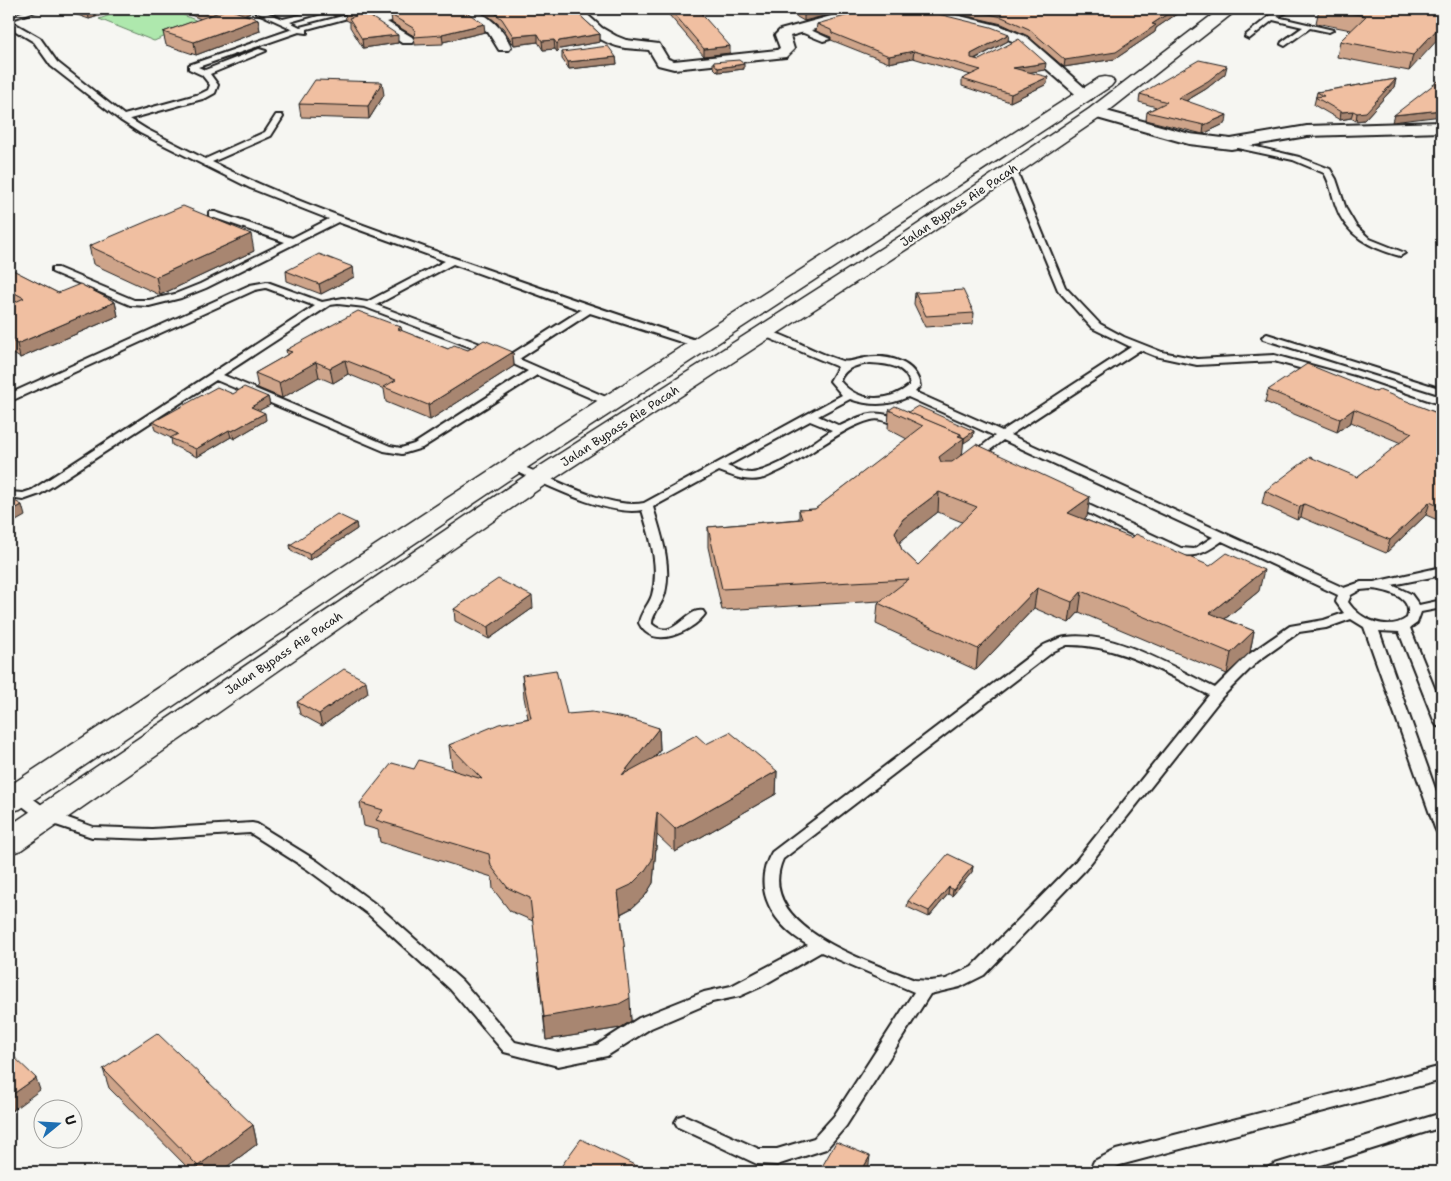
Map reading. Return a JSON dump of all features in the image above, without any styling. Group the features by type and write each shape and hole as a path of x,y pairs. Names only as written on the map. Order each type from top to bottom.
{"highway":[{"path":"1161,51 1201,9"},
{"name":"Jalan Bypass Aie Pacah","path":"9,842 540,478 763,332 1010,162 1161,51 1230,9"},
{"path":"13,798 513,466 701,345 1010,162"}],"street":[{"path":"407,40 380,24 379,20 423,9"},
{"path":"461,9 483,22 496,33 502,40 504,47"},
{"path":"574,9 594,28 624,44"},
{"path":"603,49 624,44 654,47 663,62 668,64 766,57 786,52 782,35 799,28 871,9"},
{"path":"916,9 996,29 1018,42 1090,104 1189,139 1231,144 1307,131 1442,127"}],"lane":[{"path":"9,18 37,9"},
{"path":"205,73 308,33 253,9"},
{"path":"286,22 331,9"},
{"path":"123,118 203,96 212,91 214,85 205,73 192,67 198,64 300,29 376,9"},
{"path":"1246,9 1328,30"},
{"path":"1249,37 1274,15 1286,13 1291,9"},
{"path":"9,24 36,40 54,64 123,118 143,131 253,186 338,219 589,309 701,345"},
{"path":"1285,44 1308,26"},
{"path":"799,28 826,39"},
{"path":"205,162 247,145 268,134 279,117"},
{"path":"1231,144 1319,167 1332,178 1341,210 1354,232 1375,246 1400,253"},
{"path":"1010,162 1061,288 1096,326 1159,354 1197,362 1274,358 1350,379 1442,410"},
{"path":"212,214 292,241"},
{"path":"55,270 133,303 149,303 178,296 203,286 338,219"},
{"path":"368,305 453,260"},
{"path":"9,398 253,287 267,285 324,306"},
{"path":"9,495 19,497 36,492 324,306 340,301 368,305 511,359 611,403"},
{"path":"511,359 589,309"},
{"path":"763,332 844,366"},
{"path":"1267,337 1442,392"},
{"path":"961,467 1002,436 1139,346"},
{"path":"870,360 899,364 910,370 915,378 916,386 909,393 897,398 881,401 864,400 849,395 839,388 835,381 836,373 844,366 870,360"},
{"path":"215,376 388,449 402,452 418,446 536,371"},
{"path":"909,393 1345,593"},
{"path":"513,466 607,505 631,509 647,506 849,395"},
{"path":"718,467 750,477 766,474 840,430 870,416 876,415 891,418 917,429"},
{"path":"810,417 840,430"},
{"path":"1065,498 1183,553 1192,554 1222,536"},
{"path":"647,506 662,564 656,604 645,620 645,624 649,630 672,633 699,614"},
{"path":"1376,585 1397,591 1413,604 1416,610 1415,617 1411,622 1403,626 1393,628 1370,625 1351,615 1342,602 1345,593 1355,587 1376,585 1442,571"},
{"path":"1416,610 1442,604"},
{"path":"1217,694 1129,652 1108,646 1088,641 1066,641 1049,648 778,856 772,868 770,880 782,916 792,926 821,945 913,986 925,989 962,980 978,971 1080,866 1217,694 1253,658 1295,628 1326,624 1351,615"},
{"path":"1370,625 1442,828"},
{"path":"1403,626 1442,723"},
{"path":"13,798 46,816 92,832 152,834 252,828 312,865 373,910 456,985 510,1047 558,1059 601,1051 645,1023 710,996 740,989 821,945"},
{"path":"684,1122 757,1156 777,1157 820,1144 840,1122 925,989"},
{"path":"1098,1172 1100,1166 1116,1158 1442,1072"},
{"path":"1275,1172 1442,1120"}],"green space":[{"path":"127,9 169,9 200,22 154,41 99,19"}],"building":[{"path":"194,9 228,9 211,15"},
{"path":"228,9 258,19 194,42 163,32"},
{"path":"371,9 369,11 371,17 398,35 362,39 349,18 356,16 345,12"},
{"path":"415,9 462,9 484,24 442,35 414,37 415,31 413,28 391,15"},
{"path":"490,9 573,9 600,34 559,41 557,44 554,40 542,41 538,34 513,36 502,19"},
{"path":"670,9 697,9 730,46 704,49"},
{"path":"795,9 826,9 804,15"},
{"path":"870,9 918,9 991,27 1009,34 971,54 971,58 979,60 1019,39 1046,63 1013,68 1048,77 1011,94 962,79 981,70 914,51 889,56 832,33 831,30 817,24"},
{"path":"967,9 1175,9 1152,24 1156,25 1116,52 1065,60 1029,29 1002,17"},
{"path":"1326,9 1442,9 1442,24 1413,55 1340,41 1366,16"},
{"path":"608,46 616,57 568,62 562,52"},
{"path":"739,60 744,64 718,68 713,62"},
{"path":"1199,60 1227,66 1208,81 1178,98 1227,115 1204,125 1147,112 1167,102 1140,94"},
{"path":"1442,78 1442,110 1394,115"},
{"path":"1396,79 1366,112 1341,112 1315,97 1324,96 1317,92"},
{"path":"315,80 382,82 368,106 299,104"},
{"path":"183,206 251,234 156,277 89,246"},
{"path":"319,254 353,267 319,284 286,271"},
{"path":"9,268 58,293 80,284 115,302 17,344 9,339 9,305 24,298 9,290"},
{"path":"963,290 974,313 926,316 915,293"},
{"path":"358,311 401,327 398,329 448,349 454,345 468,350 484,340 513,352 428,405 384,387 396,380 345,360 330,368 316,362 279,383 255,373 292,352 286,350"},
{"path":"1307,364 1376,392 1379,390 1442,415 1442,508 1430,502 1390,540 1304,504 1300,507 1265,491 1310,457 1357,477 1412,433 1354,409 1340,419 1268,390"},
{"path":"217,387 233,394 244,387 268,397 251,407 265,413 232,431 229,430 196,449 170,438 178,434 153,422"},
{"path":"895,406 961,434 958,436 964,438 939,457 941,462 952,462 976,444 1090,497 1068,513 1132,538 1136,534 1210,566 1227,553 1264,570 1210,613 1254,631 1231,653 1082,591 1072,602 1037,588 978,649 878,603 909,579 722,589 708,527 802,519 799,510 815,509 923,426 889,410","holes":["939,492 977,507 918,565 902,550 895,532 903,519"]},
{"path":"918,406 974,431 964,438 961,434 908,412"},
{"path":"9,498 22,505 9,512"},
{"path":"337,514 356,523 309,554 290,545"},
{"path":"498,579 532,596 488,627 454,609"},
{"path":"344,669 366,681 319,714 297,702"},
{"path":"556,670 567,714 592,712 634,720 659,728 622,775 696,735 706,744 730,732 777,771 675,829 657,812 652,860 644,872 631,885 618,891 630,998 619,1004 544,1017 530,898 508,888 491,866 489,854 376,820 383,810 360,803 392,763 414,769 419,760 482,779 449,745 499,724 531,718 522,675"},
{"path":"948,854 973,866 953,890 949,887 929,911 908,901 922,884"},
{"path":"157,1033 253,1125 198,1166 103,1069"},
{"path":"12,1055 36,1078 9,1097 9,1057"},
{"path":"581,1139 649,1172 557,1172"},
{"path":"836,1142 870,1156 861,1172 819,1172"}]}
